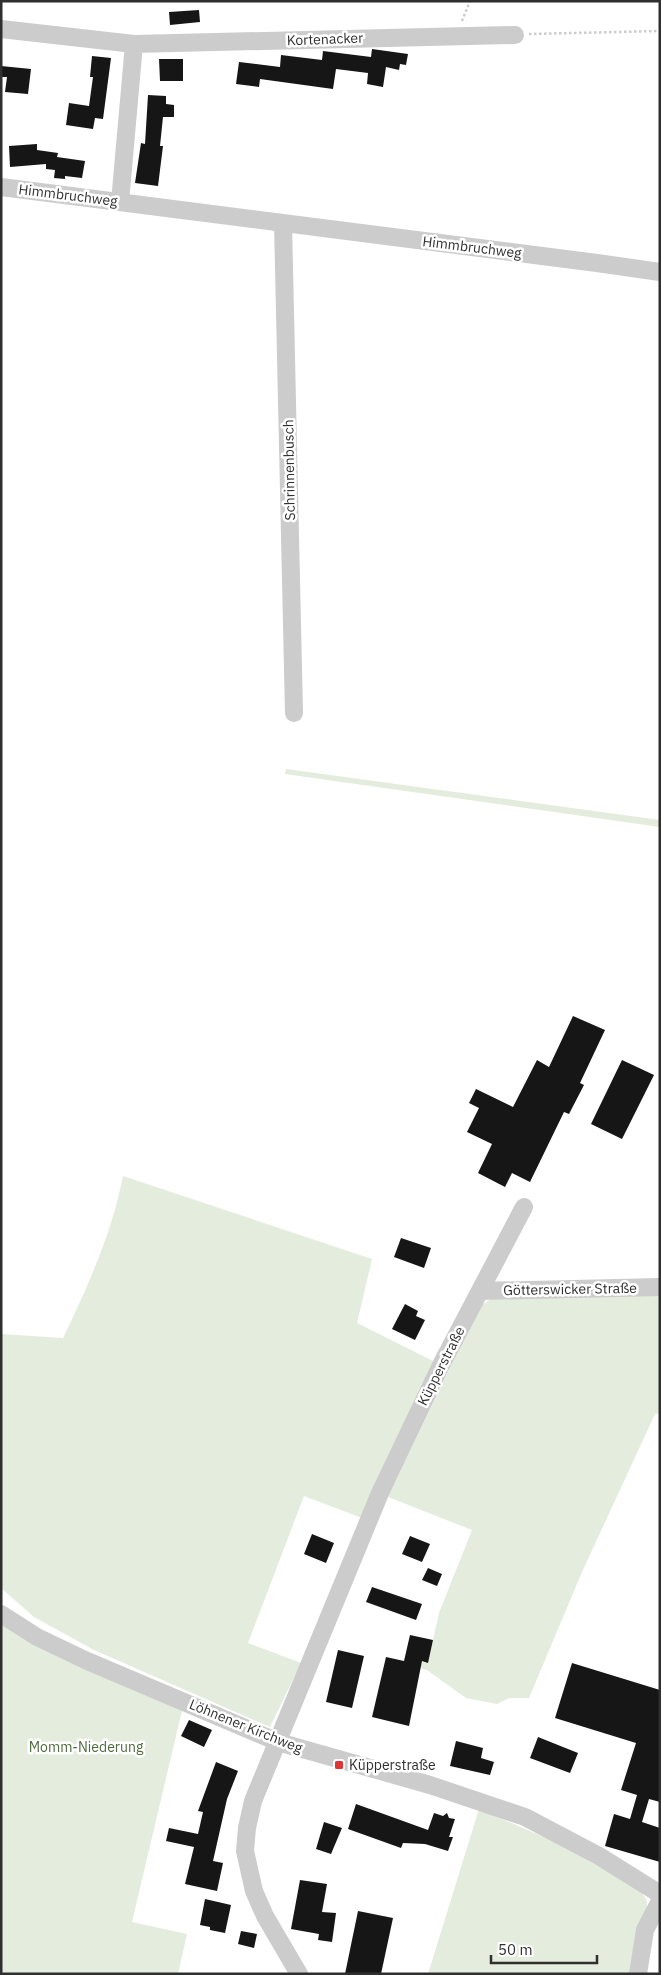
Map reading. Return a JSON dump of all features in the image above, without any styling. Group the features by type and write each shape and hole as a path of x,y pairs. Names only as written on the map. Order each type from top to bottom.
{"street":[{"name":"Kortenacker","path":"1,29 134,44 515,35"},
{"path":"120,202 134,44"},
{"name":"Himmbruchweg","path":"1,187 283,225 660,272"},
{"name":"Schrinnenbusch","path":"283,225 294,713"},
{"name":"Küpperstraße","path":"299,1974 265,1916 254,1891 245,1851 247,1828 253,1800 368,1520 441,1365 524,1207"},
{"name":"Götterswicker Straße","path":"480,1292 660,1287"},
{"name":"Löhnener Kirchweg","path":"1,1614 37,1637 85,1660 278,1742 430,1785 525,1817 599,1856 660,1894"},
{"path":"638,1974 645,1930 660,1901"}],"path":[{"path":"457,35 470,1"},
{"path":"515,35 660,31"}],"green space":[{"path":"286,769 660,820 660,827 285,774"},
{"path":"123,1176 372,1259 357,1323 437,1363 362,1518 304,1496 248,1643 301,1663 270,1727 94,1650 34,1617 1,1588 1,1334 63,1338 106,1239"},
{"path":"660,1295 660,1413 655,1414 582,1572 529,1698 509,1698 497,1704 466,1698 427,1670 420,1668 422,1661 428,1662 439,1613 472,1530 388,1497 479,1307 491,1299"},
{"name":"Momm-Niederung","path":"1,1615 185,1698 132,1922 187,1934 178,1974 1,1974"},
{"path":"479,1809 553,1841 640,1889 647,1901 647,1913 632,1974 428,1974"}],"building":[{"path":"199,10 200,22 170,25 169,12"},
{"path":"372,49 408,54 406,65 400,64 399,70 386,67 383,87 367,84 368,73 336,69 333,89 260,79 259,87 236,84 239,62 280,67 281,55 322,60 323,51 371,57"},
{"path":"92,56 111,58 103,119 95,118 93,129 66,125 69,103 89,106 93,77 90,77"},
{"path":"159,59 183,59 183,81 160,81"},
{"path":"1,66 31,69 28,94 5,92 7,77 1,77"},
{"path":"148,95 166,96 166,104 174,105 174,117 163,117 160,146 163,146 158,186 135,183 141,143 145,144"},
{"path":"37,144 37,150 58,153 57,157 85,161 82,178 65,176 65,179 54,178 55,170 46,169 46,164 10,167 9,146"},
{"path":"573,1016 605,1030 580,1083 584,1085 569,1114 564,1112 530,1182 512,1173 505,1187 478,1173 492,1144 467,1132 479,1108 469,1103 476,1089 513,1107 537,1060 549,1067"},
{"path":"622,1060 654,1075 622,1139 591,1124"},
{"path":"401,1238 431,1248 424,1268 394,1257"},
{"path":"405,1304 418,1311 416,1316 425,1320 415,1340 392,1329"},
{"path":"312,1534 334,1543 326,1563 304,1554"},
{"path":"410,1536 430,1544 422,1562 402,1554"},
{"path":"428,1568 442,1574 437,1586 422,1580"},
{"path":"372,1587 422,1604 416,1620 366,1602"},
{"path":"410,1635 433,1640 428,1663 422,1661 409,1726 372,1717 386,1657 404,1661"},
{"path":"338,1650 364,1656 352,1708 326,1702"},
{"path":"572,1663 660,1690 660,1802 649,1799 642,1822 660,1828 660,1862 605,1846 614,1814 630,1819 637,1795 621,1790 636,1743 555,1718"},
{"path":"189,1720 212,1730 204,1747 181,1736"},
{"path":"538,1737 578,1753 570,1773 530,1758"},
{"path":"456,1741 483,1748 481,1758 494,1762 490,1775 450,1766"},
{"path":"216,1762 238,1771 227,1799 213,1861 223,1863 217,1891 185,1884 194,1847 166,1841 169,1828 198,1834 203,1812 198,1811"},
{"path":"356,1804 428,1830 434,1813 443,1816 447,1813 449,1818 455,1819 449,1837 453,1837 448,1851 425,1844 403,1843 401,1848 348,1829"},
{"path":"324,1822 342,1828 331,1854 316,1849"},
{"path":"300,1880 327,1884 322,1912 336,1913 332,1942 318,1940 319,1934 291,1929"},
{"path":"205,1899 231,1905 225,1933 210,1930 210,1927 200,1925"},
{"path":"358,1911 393,1918 381,1974 345,1974"},
{"path":"241,1931 257,1934 254,1948 238,1944"}],"place":[{"name":"Küpperstraße","path":"339,1765"}]}
